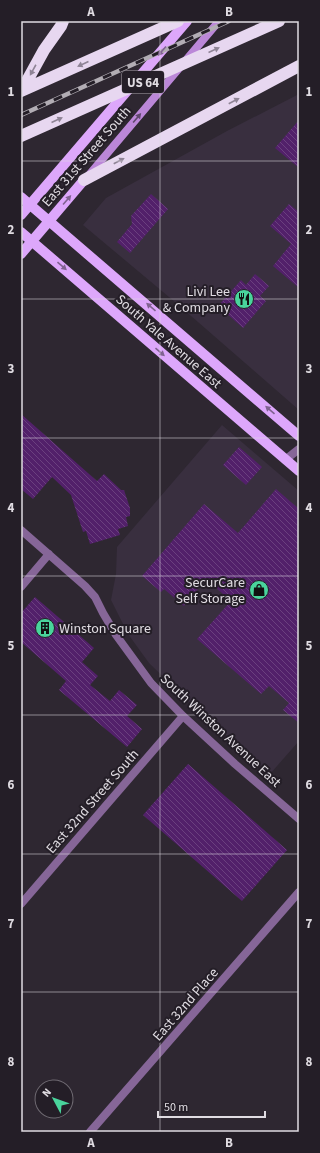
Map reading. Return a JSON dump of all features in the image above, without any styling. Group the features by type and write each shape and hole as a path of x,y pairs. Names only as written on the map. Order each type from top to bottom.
{"highway":[{"path":"22,91 44,50 63,21"},
{"path":"22,91 178,21"},
{"name":"US 64","path":"21,136 279,21"},
{"path":"84,180 299,66"}],"main road":[{"name":"East 31st Street South","path":"21,215 187,21"},
{"name":"East 31st Street South","path":"21,254 219,21"},
{"name":"South Yale Avenue East","path":"21,197 299,436"},
{"name":"South Yale Avenue East","path":"21,232 299,471"}],"street":[{"path":"285,460 299,449"},
{"name":"South Winston Avenue East","path":"21,530 90,591 95,597 116,635 151,683 183,716 235,764 299,819"},
{"path":"21,587 49,554"},
{"name":"East 32nd Street South","path":"21,904 183,716"},
{"name":"East 32nd Place","path":"90,1132 299,892"}],"shaded area":[{"path":"299,94 299,410 175,302 83,225 106,198 227,131"},
{"path":"222,425 299,491 299,741 270,774 192,705 149,663 128,634 111,600 116,574 117,547"}],"building":[{"path":"299,120 299,168 275,148"},
{"path":"151,194 168,209 130,253 117,242 132,224 131,216"},
{"path":"289,204 299,212 299,288 273,266 291,244 270,226"},
{"name":"Livi Lee & Company","path":"255,274 269,286 260,296 266,301 243,328 218,306 241,280 246,285"},
{"path":"21,414 97,481 104,474 121,490 124,490 130,508 130,516 126,517 128,526 118,529 120,535 90,544 86,531 83,532 71,495 52,477 33,499 21,489"},
{"path":"239,447 262,467 246,485 223,465"},
{"name":"SecurCare Self Storage","path":"276,489 299,509 299,723 283,710 289,703 269,686 261,694 197,639 231,601 206,579 184,606 164,589 161,592 142,576 204,504 238,533"},
{"path":"35,597 94,648 82,662 98,676 90,685 110,701 119,690 137,705 127,716 142,729 127,747 59,690 66,681 21,642 21,613"},
{"path":"188,764 287,850 242,901 143,815"}],"railway":[{"path":"21,115 229,21"}],"place":[{"name":"Livi Lee & Company","path":"244,299"},
{"name":"SecurCare Self Storage","path":"259,590"},
{"name":"Winston Square","path":"45,628"}]}
